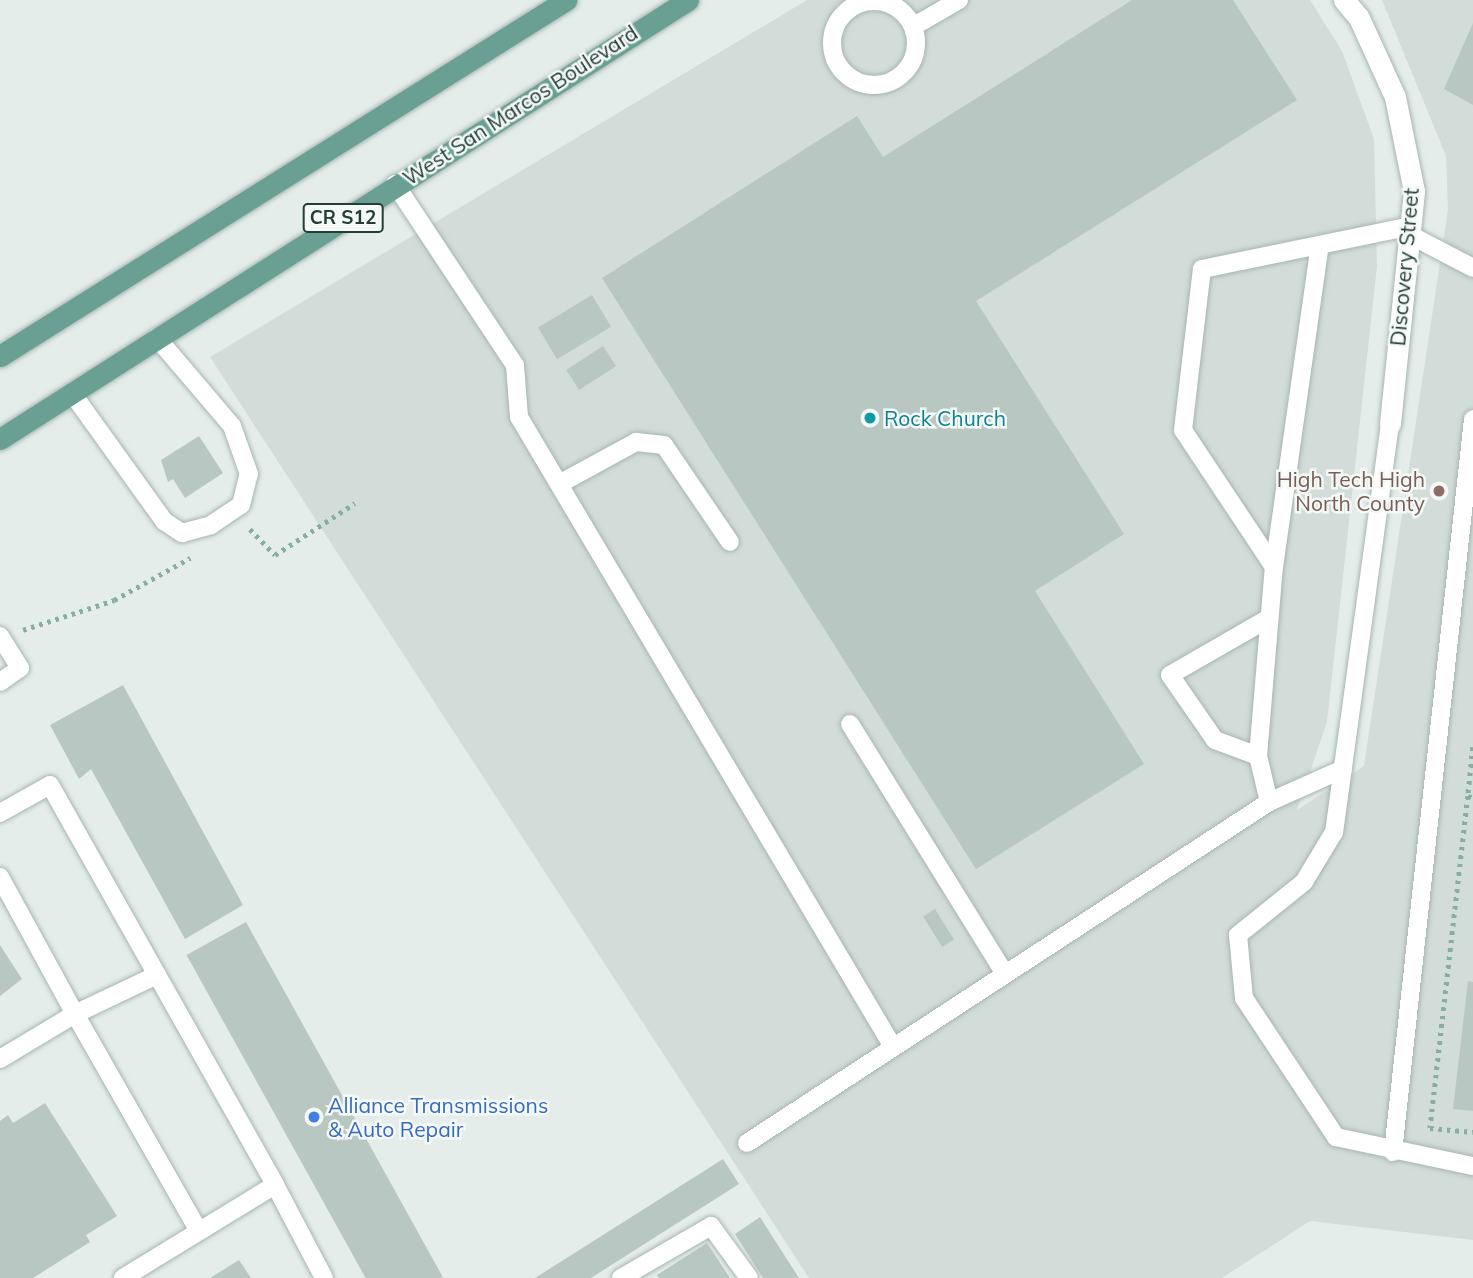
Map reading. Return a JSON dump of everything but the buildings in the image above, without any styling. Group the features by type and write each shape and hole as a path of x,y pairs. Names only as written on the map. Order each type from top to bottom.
{"main road":[{"name":"CR S12","path":"0,356 566,0"},
{"name":"West San Marcos Boulevard","path":"0,439 395,184 688,0"}],"street":[{"name":"Discovery Street","path":"1344,0 1359,18 1395,97 1415,191 1390,424"}],"lane":[{"path":"914,26 960,0"},
{"path":"861,3 892,4 914,26 916,56 897,80 869,86 836,63 832,37 837,22 861,3"},
{"path":"395,184 514,365 519,417 893,1047"},
{"path":"1274,566 1183,430 1202,269 1410,230 1473,268"},
{"path":"1269,803 1258,756 1269,618 1320,245"},
{"path":"72,393 164,521 182,533 211,525 241,505 249,474 232,426 156,338"},
{"path":"1393,1152 1473,419"},
{"path":"1390,424 1336,820 1304,882 1238,935 1244,998 1336,1137 1393,1152 1473,1166"},
{"path":"559,484 636,442 664,445 730,542"},
{"path":"1258,756 1215,740 1171,675 1269,618"},
{"path":"0,682 20,668 1,639"},
{"path":"850,723 1005,974"},
{"path":"747,1143 1269,803 1343,769"},
{"path":"0,813 50,785 275,1185 324,1278"},
{"path":"0,877 199,1231"},
{"path":"0,1059 75,1014 157,975"},
{"path":"123,1278 275,1185"},
{"path":"621,1278 711,1226 749,1278"}],"path":[{"path":"235,533 247,526 275,555 355,503"},
{"path":"1,639 48,617 114,600 199,553"},
{"path":"1473,747 1470,797 1430,1128 1473,1132"}],"shaded area":[{"path":"807,0 1310,0 1342,51 1374,139 1377,266 1327,722 1297,810 1364,766 1448,210 1446,156 1382,0 1473,0 1473,1240 1310,1221 1222,1278 809,1278 210,357"}],"place":[{"name":"Rock Church","path":"870,418"},
{"name":"High Tech High North County","path":"1439,491"},
{"name":"Alliance Transmissions & Auto Repair","path":"314,1117"}]}
